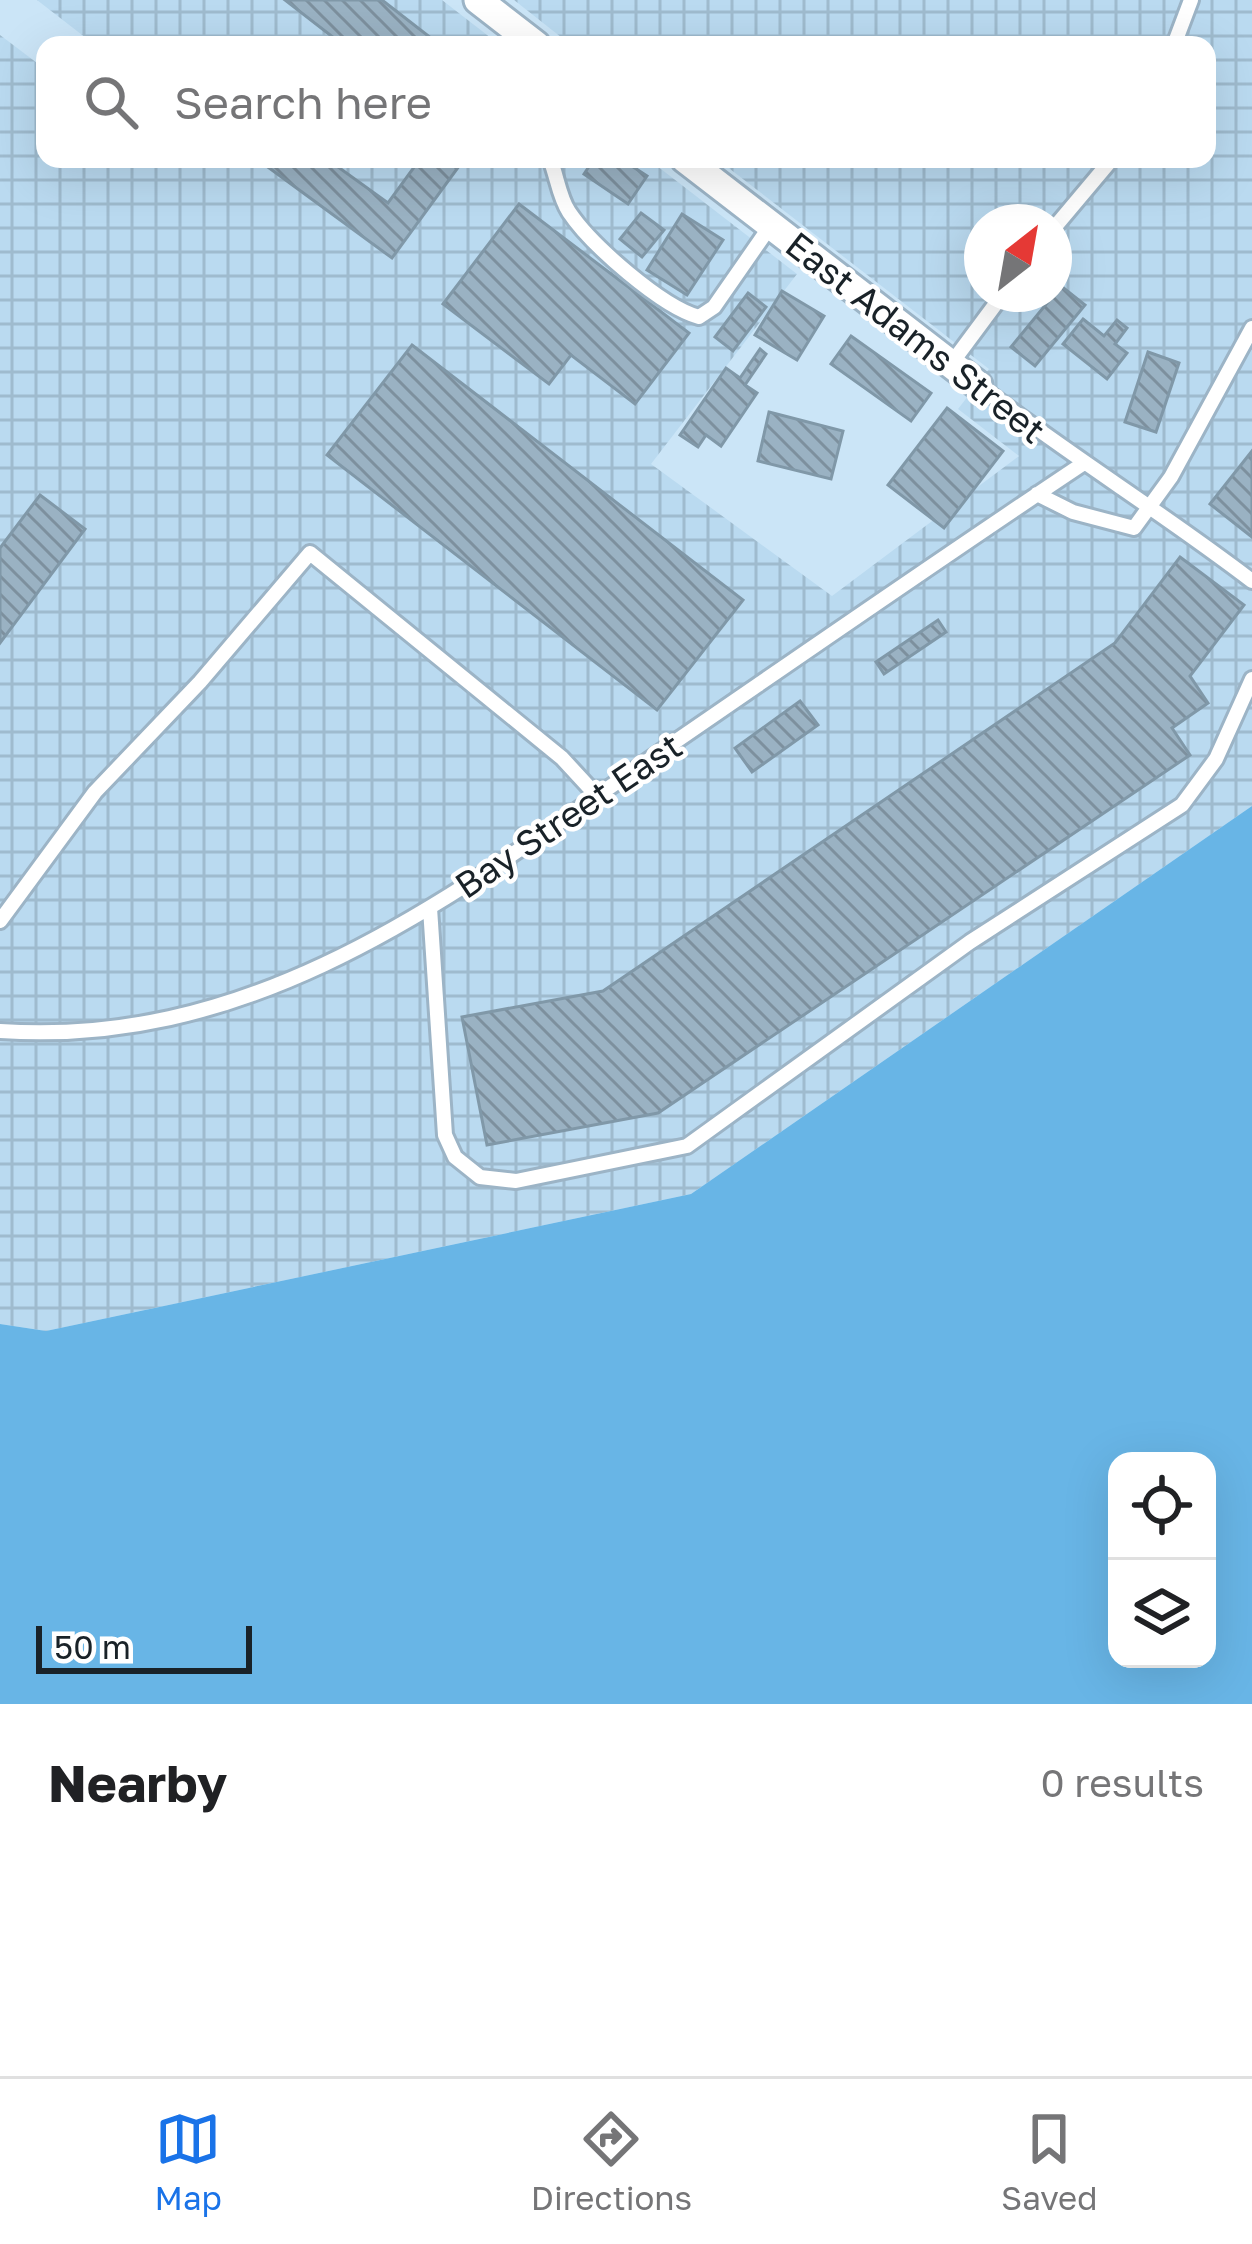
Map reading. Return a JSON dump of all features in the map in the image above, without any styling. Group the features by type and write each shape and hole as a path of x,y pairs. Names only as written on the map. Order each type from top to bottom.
{"street":[{"path":"478,0 524,36"},
{"name":"East Adams Street","path":"697,168 978,385"}],"lane":[{"path":"1177,36 1191,0"},
{"path":"553,168 567,209 595,242 680,312 699,317 714,307 771,225"},
{"path":"1072,207 1104,168"},
{"path":"950,364 989,312"},
{"path":"1037,494 1115,526 1134,528 1154,506 1252,328"},
{"name":"East Adams Street","path":"978,385 1081,465 1154,506 1252,581"},
{"name":"Bay Street East","path":"0,1031 92,1031 206,1009 374,944 1081,465"},
{"path":"0,921 94,792 200,682 310,553 562,758 597,796"},
{"path":"430,908 445,1135 455,1156 480,1177 516,1181 687,1147 970,942 1182,805 1216,759 1252,679"}],"shaded area":[{"path":"37,0 442,0 488,36 83,36"},
{"path":"514,0 1252,0 1252,806 691,1194 46,1331 0,1324 0,35 36,62 36,168 660,168 797,274 651,464 832,596 1019,456 958,409 989,369 729,168 1216,168 1216,36 560,36"}],"water":[{"path":"1252,806 1252,1704 0,1704 0,1324 46,1331 691,1194"}],"building":[{"path":"285,0 382,0 428,36 331,36"},
{"path":"269,168 339,168 388,203 413,168 458,168 392,258"},
{"path":"588,168 635,168 647,176 628,204 584,174"},
{"path":"519,204 689,333 635,404 571,355 549,384 443,304"},
{"path":"641,213 664,230 642,257 620,239"},
{"path":"682,214 723,240 687,295 647,270"},
{"path":"782,291 824,316 797,360 755,335"},
{"path":"748,293 766,307 733,351 715,337"},
{"path":"1072,295 1085,305 1035,366 1011,347 1040,312 1072,312"},
{"path":"1083,319 1104,336 1117,320 1127,328 1115,344 1127,353 1107,379 1063,344"},
{"path":"851,336 931,393 911,421 831,364"},
{"path":"412,345 743,600 657,710 327,455"},
{"path":"760,349 766,354 745,385 757,393 721,446 706,435 698,447 680,435 726,368 740,378"},
{"path":"1148,352 1179,363 1156,432 1125,422"},
{"path":"947,408 1003,451 944,528 888,485"},
{"path":"769,412 843,431 831,479 758,461"},
{"path":"1252,451 1252,537 1210,504"},
{"path":"40,495 85,529 0,643 0,548"},
{"path":"1180,557 1244,605 1190,676 1208,703 1172,728 1190,755 658,1113 487,1145 462,1017 603,991 1115,643"},
{"path":"938,620 946,632 884,674 876,662"},
{"path":"800,701 818,725 752,772 735,748"}]}
